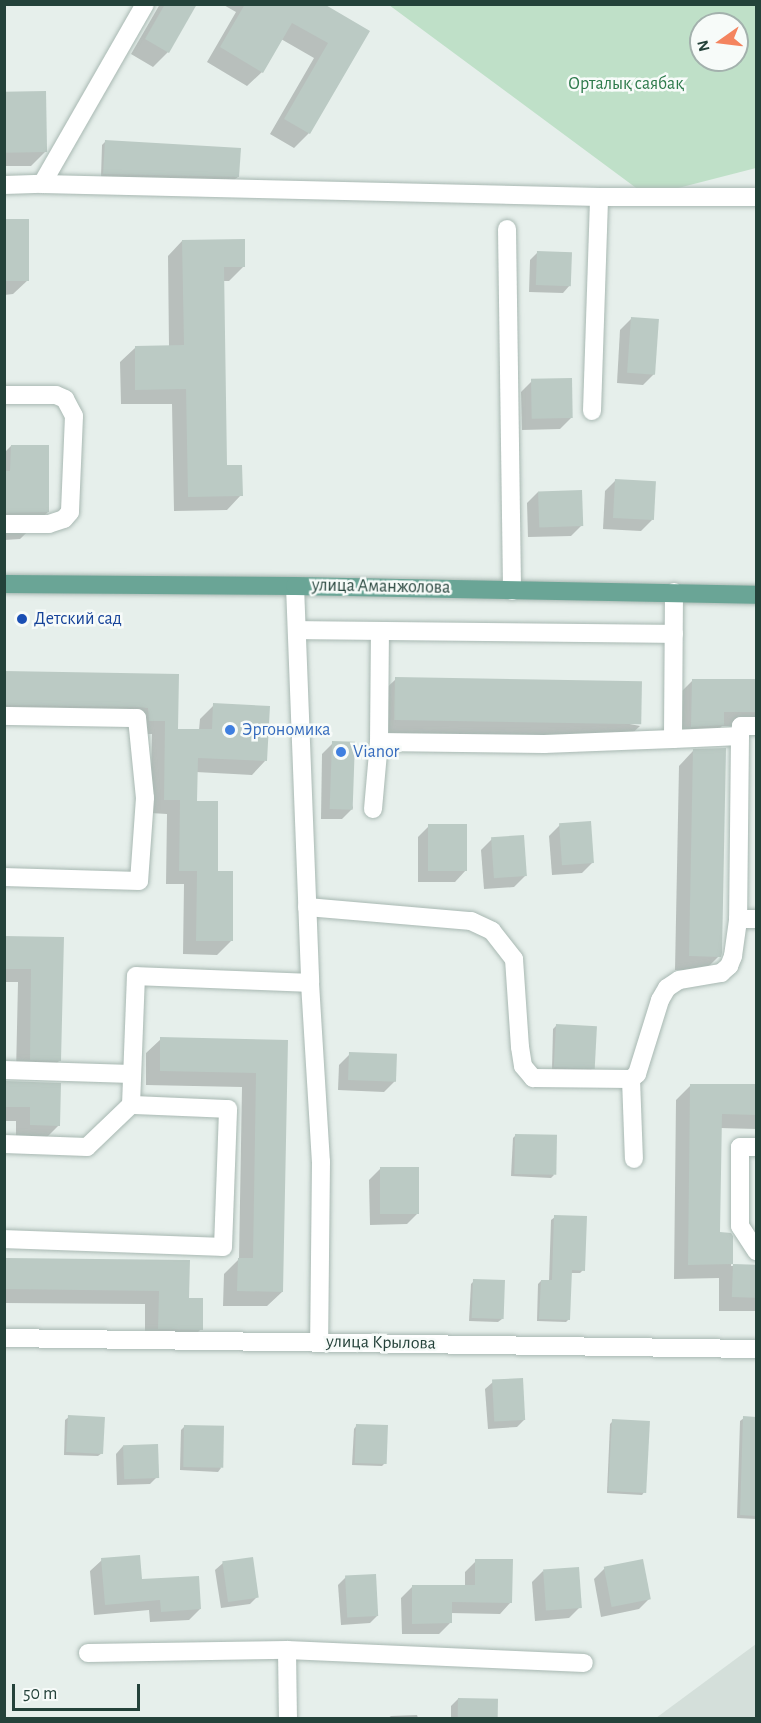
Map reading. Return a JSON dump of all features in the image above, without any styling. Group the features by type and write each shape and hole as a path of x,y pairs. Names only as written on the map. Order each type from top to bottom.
{"main road":[{"name":"улица Аманжолова","path":"4,584 295,585 756,595"}],"street":[{"path":"42,184 145,4"},
{"path":"4,185 599,197 756,197"},
{"path":"592,411 599,197"},
{"path":"507,229 512,591"},
{"path":"4,395 57,395 65,399 74,416 70,512 64,519 49,524 4,524"},
{"path":"295,585 310,983 321,1162 319,1342"},
{"path":"673,739 674,592"},
{"path":"297,630 674,634"},
{"path":"373,809 380,742 380,631"},
{"path":"4,717 137,718 145,798 139,881 4,877"},
{"path":"307,907 471,921 492,931 514,960 523,1066 533,1078 632,1079 638,1074 660,1000 666,988 678,980 721,973 729,966 733,956 738,919 740,736 741,726 756,726"},
{"path":"380,742 544,744 740,736"},
{"path":"738,919 756,919"},
{"path":"4,1144 87,1147 131,1105 136,976 310,983"},
{"path":"4,1070 132,1074"},
{"path":"632,1079 634,1159"},
{"path":"4,1239 223,1247 228,1109 131,1105"},
{"path":"756,1147 740,1147 740,1226 756,1251"},
{"name":"улица Крылова","path":"4,1338 756,1349"},
{"path":"88,1653 286,1650 584,1663"},
{"path":"286,1650 288,1719"}],"shaded area":[{"path":"756,1644 756,1718 656,1718"}],"green space":[{"name":"Орталық саябақ","path":"389,5 756,5 756,168 647,196"}],"building":[{"path":"165,4 197,4 169,53 145,39"},
{"path":"245,4 324,4 370,31 310,134 284,119 328,43 292,23 263,73 220,47"},
{"path":"46,91 47,152 5,153 4,92"},
{"path":"105,140 241,148 239,177 103,174"},
{"path":"4,219 29,219 29,281 4,281"},
{"path":"245,239 245,267 224,267 227,465 242,465 243,496 188,497 186,389 135,390 135,346 184,345 182,240"},
{"path":"537,251 572,252 571,286 536,285"},
{"path":"631,317 659,319 655,375 627,373"},
{"path":"572,378 573,418 532,419 531,379"},
{"path":"11,445 49,445 49,512 4,513 4,471 10,471"},
{"path":"615,479 656,481 654,520 613,518"},
{"path":"582,490 583,526 539,528 538,492"},
{"path":"4,671 179,674 178,729 212,729 213,703 270,706 267,761 198,758 197,801 218,801 218,871 233,871 233,941 196,941 197,871 179,871 180,800 164,800 165,721 149,721 148,708 4,705"},
{"path":"395,677 642,681 641,724 394,720"},
{"path":"692,679 756,679 756,712 724,712 724,725 691,727"},
{"path":"332,741 355,742 353,810 330,809"},
{"path":"726,748 722,953 721,957 689,956 693,749"},
{"path":"591,821 594,863 562,865 559,823"},
{"path":"428,824 467,824 467,871 428,871"},
{"path":"524,835 527,876 494,878 491,837"},
{"path":"4,936 64,937 61,1061 30,1060 31,969 4,969"},
{"path":"556,1024 597,1026 595,1069 554,1067"},
{"path":"160,1037 288,1040 283,1292 237,1291 238,1258 253,1258 256,1073 160,1071"},
{"path":"349,1052 397,1054 396,1082 348,1080"},
{"path":"4,1081 61,1083 60,1126 30,1125 30,1107 4,1107"},
{"path":"690,1084 756,1084 756,1115 722,1114 720,1232 731,1233 733,1236 733,1264 688,1265"},
{"path":"515,1134 557,1135 556,1175 514,1174"},
{"path":"380,1167 419,1167 419,1214 380,1214"},
{"path":"554,1215 587,1216 585,1271 572,1270 570,1320 539,1319 541,1280 552,1280"},
{"path":"4,1258 190,1260 189,1298 203,1298 203,1330 158,1329 159,1291 4,1289"},
{"path":"733,1264 756,1265 755,1298 732,1297"},
{"path":"473,1279 505,1280 504,1319 472,1318"},
{"path":"523,1378 525,1420 494,1422 492,1380"},
{"path":"68,1415 105,1417 103,1454 66,1452"},
{"path":"743,1416 756,1417 756,1516 740,1515"},
{"path":"612,1419 650,1421 646,1493 608,1491"},
{"path":"356,1424 388,1425 387,1464 355,1463"},
{"path":"184,1425 224,1426 223,1468 183,1467"},
{"path":"158,1444 159,1478 124,1479 123,1445"},
{"path":"140,1555 142,1579 199,1576 201,1609 161,1612 160,1600 105,1605 101,1558"},
{"path":"253,1557 259,1598 228,1602 222,1561"},
{"path":"475,1559 513,1559 512,1603 452,1602 452,1623 412,1624 412,1585 475,1585"},
{"path":"643,1559 651,1599 612,1607 604,1567"},
{"path":"579,1567 582,1608 546,1610 543,1570"},
{"path":"376,1574 378,1616 347,1618 345,1576"},
{"path":"458,1698 498,1699 498,1718 458,1718"}],"place":[{"name":"Детский сад","path":"22,619"},
{"name":"Эргономика","path":"230,730"},
{"name":"Vianor","path":"341,752"}]}
